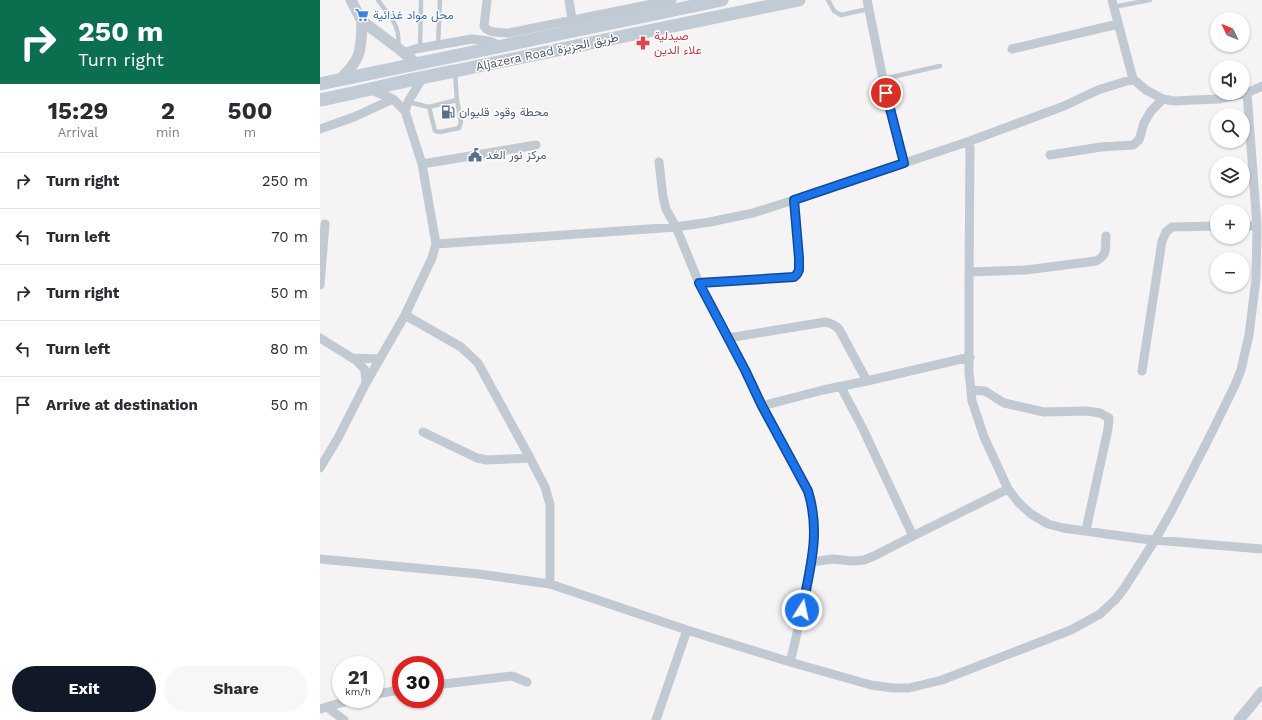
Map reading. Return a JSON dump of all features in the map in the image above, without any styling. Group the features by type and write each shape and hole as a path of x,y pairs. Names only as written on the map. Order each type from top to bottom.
{"main road":[{"name":"Aljazera Road طريق الجزيزة","path":"320,84 503,46 518,37 672,4 722,0"},
{"name":"Aljazera Road طريق الجزيزة","path":"320,100 371,90 423,77 799,0"}],"street":[{"path":"351,0 362,21 417,64"},
{"path":"487,0 484,26 487,30 491,32 508,33 518,37"},
{"path":"569,0 573,26"},
{"path":"867,4 883,79 904,163"},
{"path":"1113,4 1133,79 1146,90 1163,99 1210,99"},
{"path":"339,80 359,56 362,44 362,21"},
{"path":"1012,49 1118,24"},
{"path":"401,50 411,50 472,39 489,41 503,46"},
{"path":"320,468 405,315 432,258 436,244 422,164 406,106 423,77"},
{"path":"436,244 676,227 752,213 970,140 1064,106 1098,90 1133,79"},
{"path":"1250,92 1262,86"},
{"path":"371,90 406,106"},
{"path":"320,129 354,117 393,99"},
{"path":"1050,155 1101,147 1132,145 1138,140 1144,123 1151,110 1163,99"},
{"path":"320,559 479,574 550,584 687,630 790,662 871,685 893,688 909,688 942,680 1071,630 1100,614 1116,599 1125,587 1155,540 1211,434 1241,370 1249,335 1256,279 1257,226 1248,100"},
{"path":"970,140 969,372 974,408 984,437 1008,489 1019,503 1031,514 1048,524 1063,528 1155,540 1262,549"},
{"path":"422,164 536,145"},
{"path":"659,162 666,209 676,227 699,283 745,370 762,406 808,491 812,504 815,532 811,562 800,624 790,662"},
{"path":"699,283 794,277 799,270 799,258 794,200"},
{"path":"320,285 325,224"},
{"path":"1142,371 1162,241 1166,232 1172,227 1210,226"},
{"path":"1250,226 1257,226"},
{"path":"969,272 1026,270 1096,261 1104,256 1106,236"},
{"path":"405,315 461,347 478,363 530,458 545,487 550,505 550,584"},
{"path":"728,338 825,322 830,323 835,325 840,330 867,381"},
{"path":"320,338 357,361 365,370 366,383"},
{"path":"762,406 823,390 970,357"},
{"path":"353,358 380,359"},
{"path":"841,387 863,428 912,536"},
{"path":"971,390 985,391 1004,403 1044,412 1087,411 1100,413 1109,418 1108,429 1086,530"},
{"path":"423,432 477,458 487,460 530,458"},
{"path":"811,562 833,559 853,562 864,560 1008,489"},
{"path":"656,720 687,630"},
{"path":"444,684 512,676 527,682"},
{"path":"1239,720 1262,692"},
{"path":"324,708 344,720"}],"lane":[{"path":"378,0 397,27 401,50"},
{"path":"420,48 421,0"},
{"path":"438,45 440,0"},
{"path":"828,0 834,11 841,15 867,4"},
{"path":"1113,4 1150,0"},
{"path":"883,79 940,66"},
{"path":"429,107 435,131 440,132 459,128 461,122 457,100 455,71"},
{"path":"406,106 429,107 457,100"}],"place":[{"name":"محل مواد غذائية","path":"362,15"},
{"name":"صيدلية علاء الدين","path":"643,43"},
{"name":"محطة وقود قليوان","path":"448,112"},
{"name":"مركز نور الغد","path":"475,155"}],"route":[{"path":"802,610 815,532 812,504 808,491 762,406 745,370 699,283 794,277 797,274 799,270 799,258 794,200 904,163 886,93"}]}
